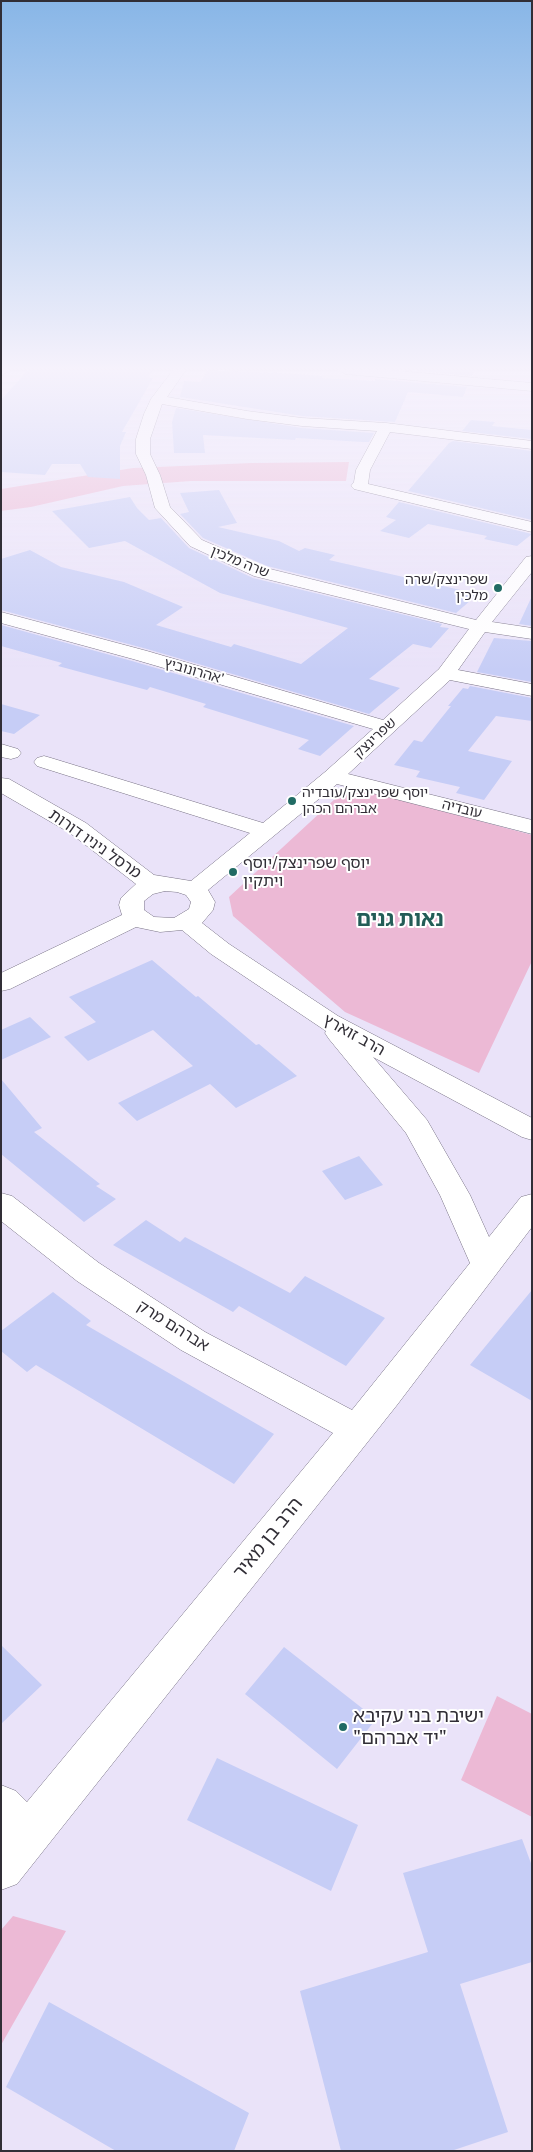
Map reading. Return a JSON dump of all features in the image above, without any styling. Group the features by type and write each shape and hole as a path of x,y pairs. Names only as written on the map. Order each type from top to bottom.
{"street":[{"name":"שרה מלכין","path":"151,470 163,508 196,543 260,572 480,626 532,634"},
{"path":"363,470 360,486 532,527"},
{"name":"שפרינצק","path":"194,890 333,777 446,673 480,626 532,561"},
{"name":"אהרונוביץ'","path":"1,617 140,655 386,727"},
{"path":"446,673 532,690"},
{"path":"44,762 265,831"},
{"name":"עובדיה","path":"333,777 532,827"},
{"name":"מרסל ניניו דורות","path":"1,784 78,828 146,880 165,884"},
{"name":"מרסל ניניו דורות","path":"1,799 76,844 125,885 135,908"},
{"path":"1,983 135,908 145,888 165,884 181,885 194,890 203,902 201,910 196,916 186,922 174,925 146,923 135,908"},
{"name":"הרב זוארץ","path":"186,922 220,949 329,1022 532,1130"},
{"path":"329,1022 417,1127 455,1195 486,1264"},
{"name":"אברהם מרק","path":"1,1204 88,1272 193,1341 356,1429"},
{"name":"הרב בן מאיר","path":"1,1868 15,1820 356,1429 532,1205"}],"shaded area":[{"path":"118,470 348,470 346,481 191,481 123,486 31,507 1,511 1,489"},
{"path":"349,786 532,835 532,961 479,1073 345,1012 233,916 229,897"},
{"path":"497,1696 532,1714 532,1817 461,1780"},
{"path":"13,1916 66,1931 1,2045 1,1930"}],"building":[{"path":"1,470 48,470 45,475 1,472"},
{"path":"84,470 120,470 120,479 88,477"},
{"path":"426,470 532,470 532,520 408,491"},
{"path":"219,490 237,523 218,527 279,541 299,551 305,548 335,555 329,560 478,594 456,613 267,566 203,538 180,514 189,512 180,493"},
{"path":"130,497 137,508 149,520 161,518 189,548 253,578 442,624 440,627 449,628 431,648 413,644 369,679 400,688 369,714 147,649 1,610 1,559 30,550 61,567 124,582 183,607 156,625 231,647 234,644 301,664 348,628 220,593 125,541 89,548 52,511"},
{"path":"399,502 532,534 517,546 484,539 487,536 428,524 409,538 380,531 396,520 386,517"},
{"path":"532,596 532,626 519,624"},
{"path":"1,625 354,726 320,756 298,749 309,740 203,707 206,704 150,687 147,690 58,666 62,663 1,646"},
{"path":"494,638 532,641 532,682 477,672"},
{"path":"470,686 532,698 532,721 496,716 468,751 512,761 484,800 456,793 460,787 416,777 420,771 394,765 414,740 422,742 463,688 468,689"},
{"path":"1,704 40,715 14,734 1,731"},
{"path":"152,960 297,1076 236,1108 210,1084 137,1121 118,1103 193,1066 153,1030 88,1061 64,1037 96,1022 69,997"},
{"path":"30,1017 51,1037 1,1060 1,1030"},
{"path":"1,1079 42,1128 34,1132 100,1184 96,1186 116,1199 84,1222 1,1154"},
{"path":"359,1156 383,1185 345,1200 322,1171"},
{"path":"146,1220 180,1242 185,1237 290,1293 305,1276 385,1318 346,1366 239,1306 233,1312 113,1245"},
{"path":"532,1290 532,1401 470,1365"},
{"path":"53,1292 91,1321 86,1325 274,1434 234,1484 36,1365 27,1372 1,1351 1,1331"},
{"path":"1,1645 42,1685 1,1724"},
{"path":"284,1647 376,1719 337,1769 245,1694"},
{"path":"217,1758 358,1825 331,1891 187,1820"},
{"path":"522,1839 532,1866 532,1962 460,1984 508,2132 451,2151 341,2151 300,1991 428,1952 403,1873"},
{"path":"49,2002 249,2113 234,2151 116,2151 6,2087"}],"place":[{"name":"שפרינצק/שרה מלכין","path":"498,588"},
{"name":"יוסף שפרינצק/עובדיה אברהם הכהן","path":"292,801"},
{"name":"יוסף שפרינצק/יוסף ויתקין","path":"233,872"},
{"name":"ישיבת בני עקיבא \"יד אברהם\"","path":"343,1727"}],"district":[{"name":"נאות גנים","path":"400,920"}]}
